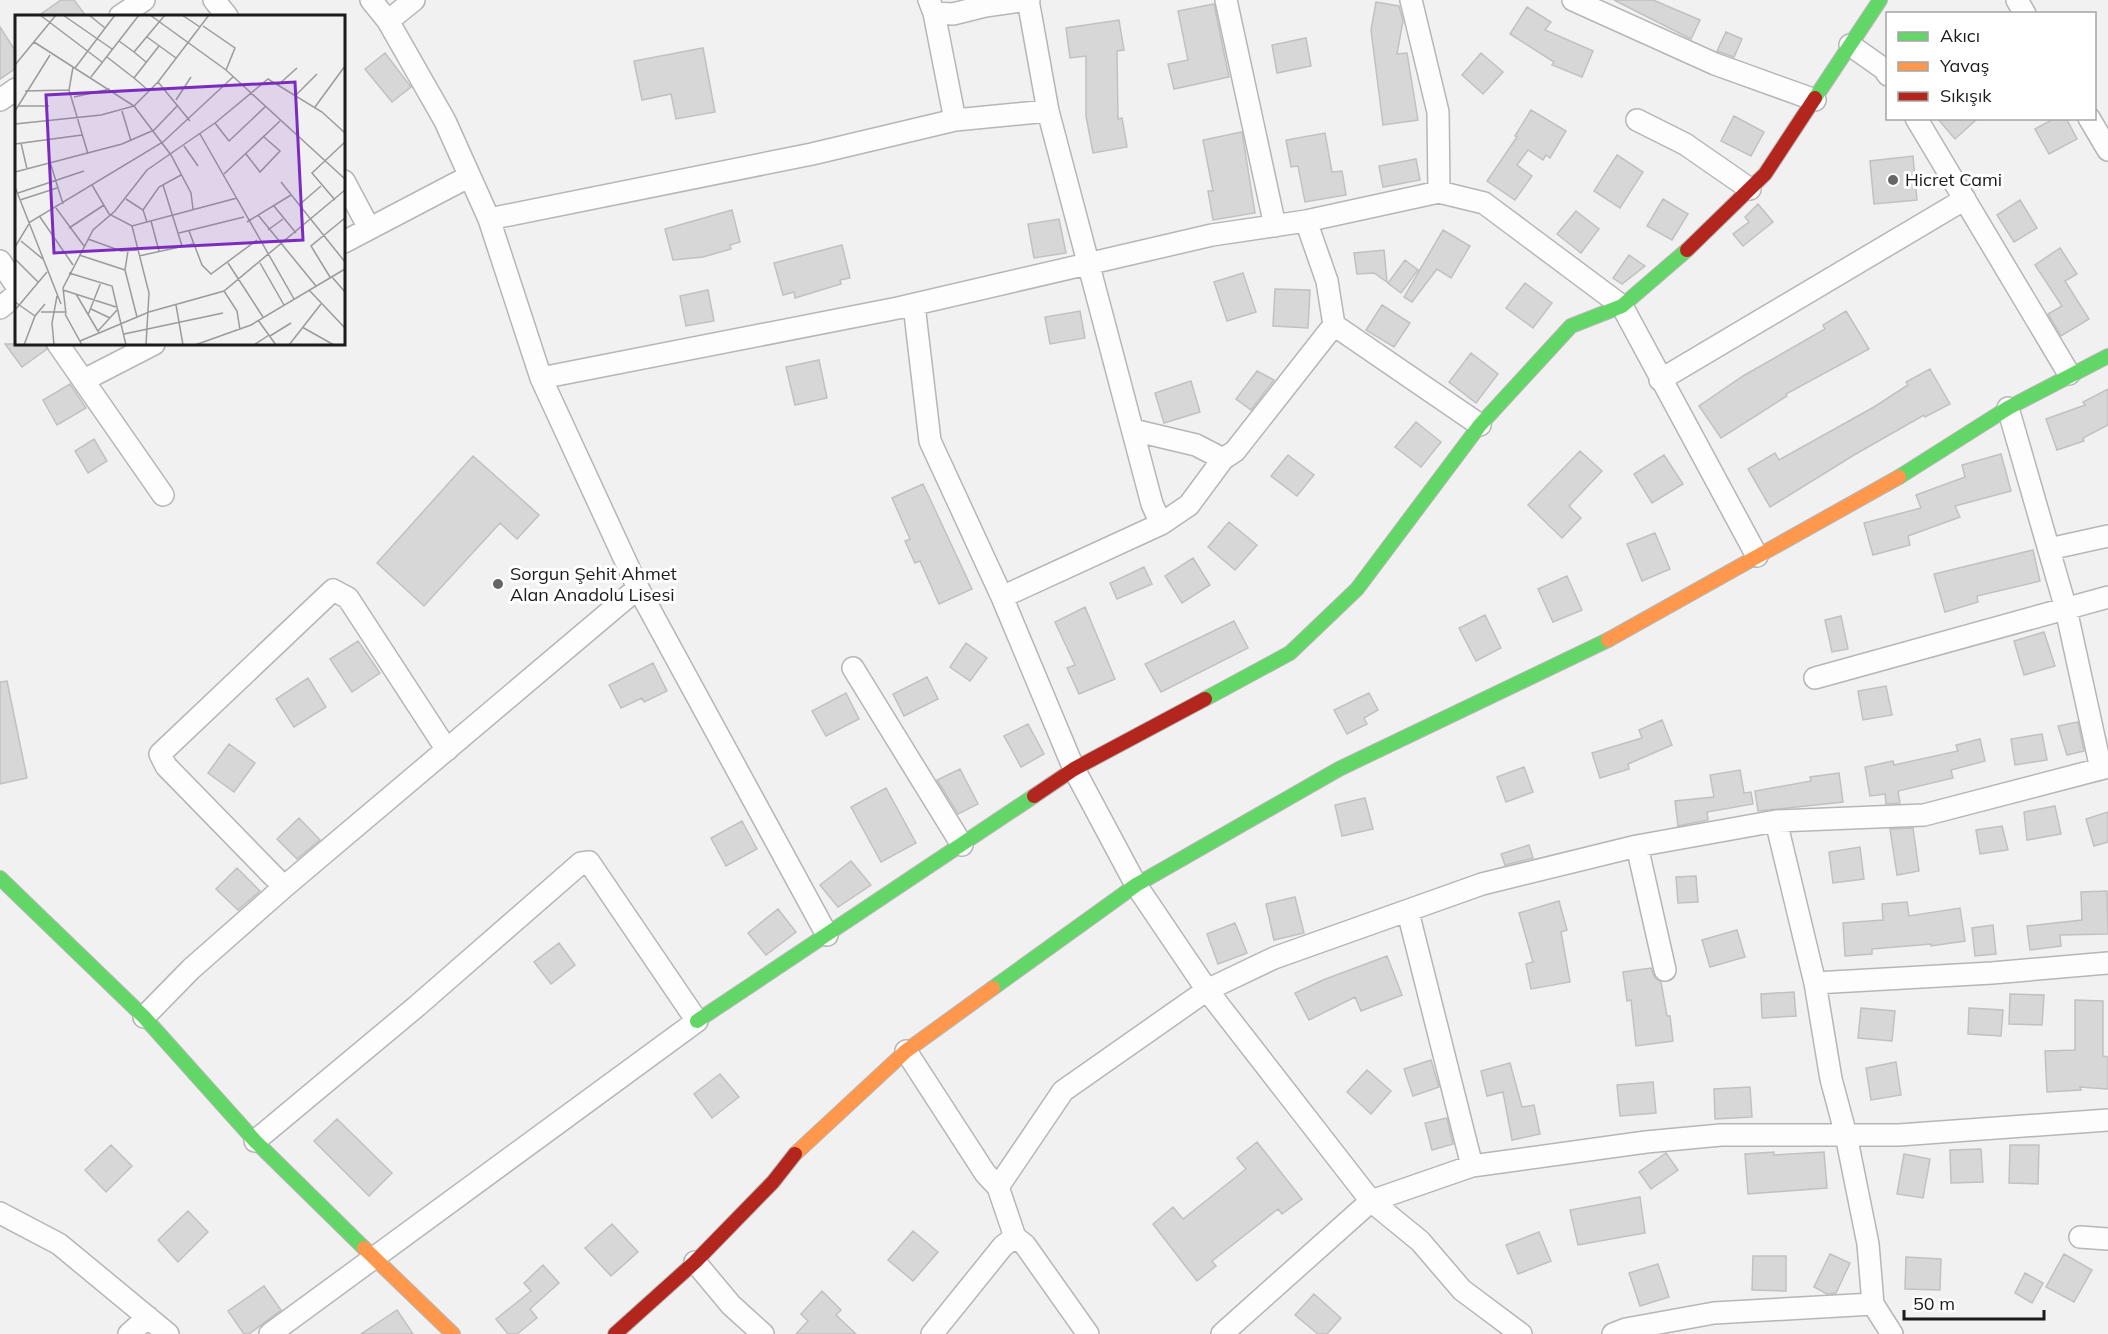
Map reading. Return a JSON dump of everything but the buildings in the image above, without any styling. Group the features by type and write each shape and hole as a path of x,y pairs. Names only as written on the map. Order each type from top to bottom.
{"street":[{"path":"122,15 144,0"},
{"path":"214,0 226,15"},
{"path":"371,0 388,21 445,121 468,177 489,219 541,378 638,588 827,935"},
{"path":"388,21 414,0"},
{"path":"932,7 953,14 985,6 1029,0 1048,111 1152,504 1161,524"},
{"path":"1226,0 1275,226"},
{"path":"1411,0 1438,112 1439,192"},
{"path":"1573,0 1715,64 1815,100"},
{"path":"270,1334 697,1021 1074,769 1290,653 1358,589 1480,425 1571,326 1622,306 1670,267 1765,174 1880,0"},
{"path":"932,7 956,120"},
{"path":"1850,45 1884,69 1886,73"},
{"path":"0,100 15,90"},
{"path":"489,219 812,154 956,120 1048,111"},
{"path":"1637,120 1685,144 1750,189"},
{"path":"1917,120 2069,374"},
{"path":"2090,120 2108,150"},
{"path":"345,241 468,177"},
{"path":"345,183 369,228"},
{"path":"541,378 914,305 1212,236 1306,221 1439,192 1484,203 1622,306 1757,556"},
{"path":"1660,380 1965,200"},
{"path":"1306,221 1327,281 1334,325 1480,425"},
{"path":"0,261 15,284"},
{"path":"0,308 15,296"},
{"path":"914,305 930,441 1002,597 1074,769 1136,885 1207,990 1371,1201 1420,1240 1461,1290 1521,1334"},
{"path":"1002,597 1161,524 1189,505 1223,459 1235,451 1334,325"},
{"path":"59,345 163,495"},
{"path":"84,380 152,345"},
{"path":"615,1334 695,1262 773,1182 792,1157 906,1051 1136,885 1339,769 1604,642 1908,472 2008,408 2069,374 2108,356"},
{"path":"998,1187 1063,1091 1207,990 1274,958 1482,884 1637,846 1776,821 1924,815 2104,768 2066,609 2008,408"},
{"path":"1132,430 1196,445 1223,459"},
{"path":"2049,549 2108,536"},
{"path":"144,1017 191,969 284,887 638,588"},
{"path":"284,887 166,766 160,754 333,590 348,598 447,750"},
{"path":"1815,678 2108,597"},
{"path":"853,668 962,845"},
{"path":"1776,821 1815,983 1831,1079 1846,1135 1868,1244 1873,1304 1892,1334"},
{"path":"1637,846 1665,970"},
{"path":"255,1142 417,1006 581,863 589,862 697,1021"},
{"path":"0,878 144,1017 255,1142 453,1334"},
{"path":"1408,912 1472,1166"},
{"path":"1815,983 1992,973 2108,963"},
{"path":"906,1051 985,1173 998,1187 1015,1237 1025,1245 1089,1334"},
{"path":"1235,1330 1371,1201 1472,1166 1646,1142 1721,1135 1899,1135 2108,1120"},
{"path":"1,1216 59,1244 168,1334"},
{"path":"932,1334 1003,1246 1015,1237"},
{"path":"2080,1237 2108,1239"},
{"path":"695,1262 731,1305 764,1334"},
{"path":"1613,1334 1626,1329 1714,1313 1873,1304"},
{"path":"129,1334 148,1317"}],"traffic: fast":[{"path":"1815,98 1880,0"},
{"path":"1205,699 1290,653 1357,589 1480,425 1571,326 1622,306 1687,250"},
{"path":"1899,477 2008,408 2108,356"},
{"path":"993,988 1136,885 1339,769 1608,640"},
{"path":"697,1021 1034,796"},
{"path":"0,878 144,1017 255,1141 364,1248"}],"traffic: slow":[{"path":"1608,640 1899,477"},
{"path":"795,1154 906,1051 993,988"},
{"path":"364,1248 453,1334"}],"traffic: jam":[{"path":"1687,250 1765,174 1815,98"},
{"path":"1034,796 1074,769 1205,699"},
{"path":"615,1334 695,1262 773,1182 795,1154"}],"place":[{"name":"Hicret Cami","path":"1893,180"},
{"name":"Sorgun Şehit Ahmet Alan Anadolu Lisesi","path":"498,584"}]}
